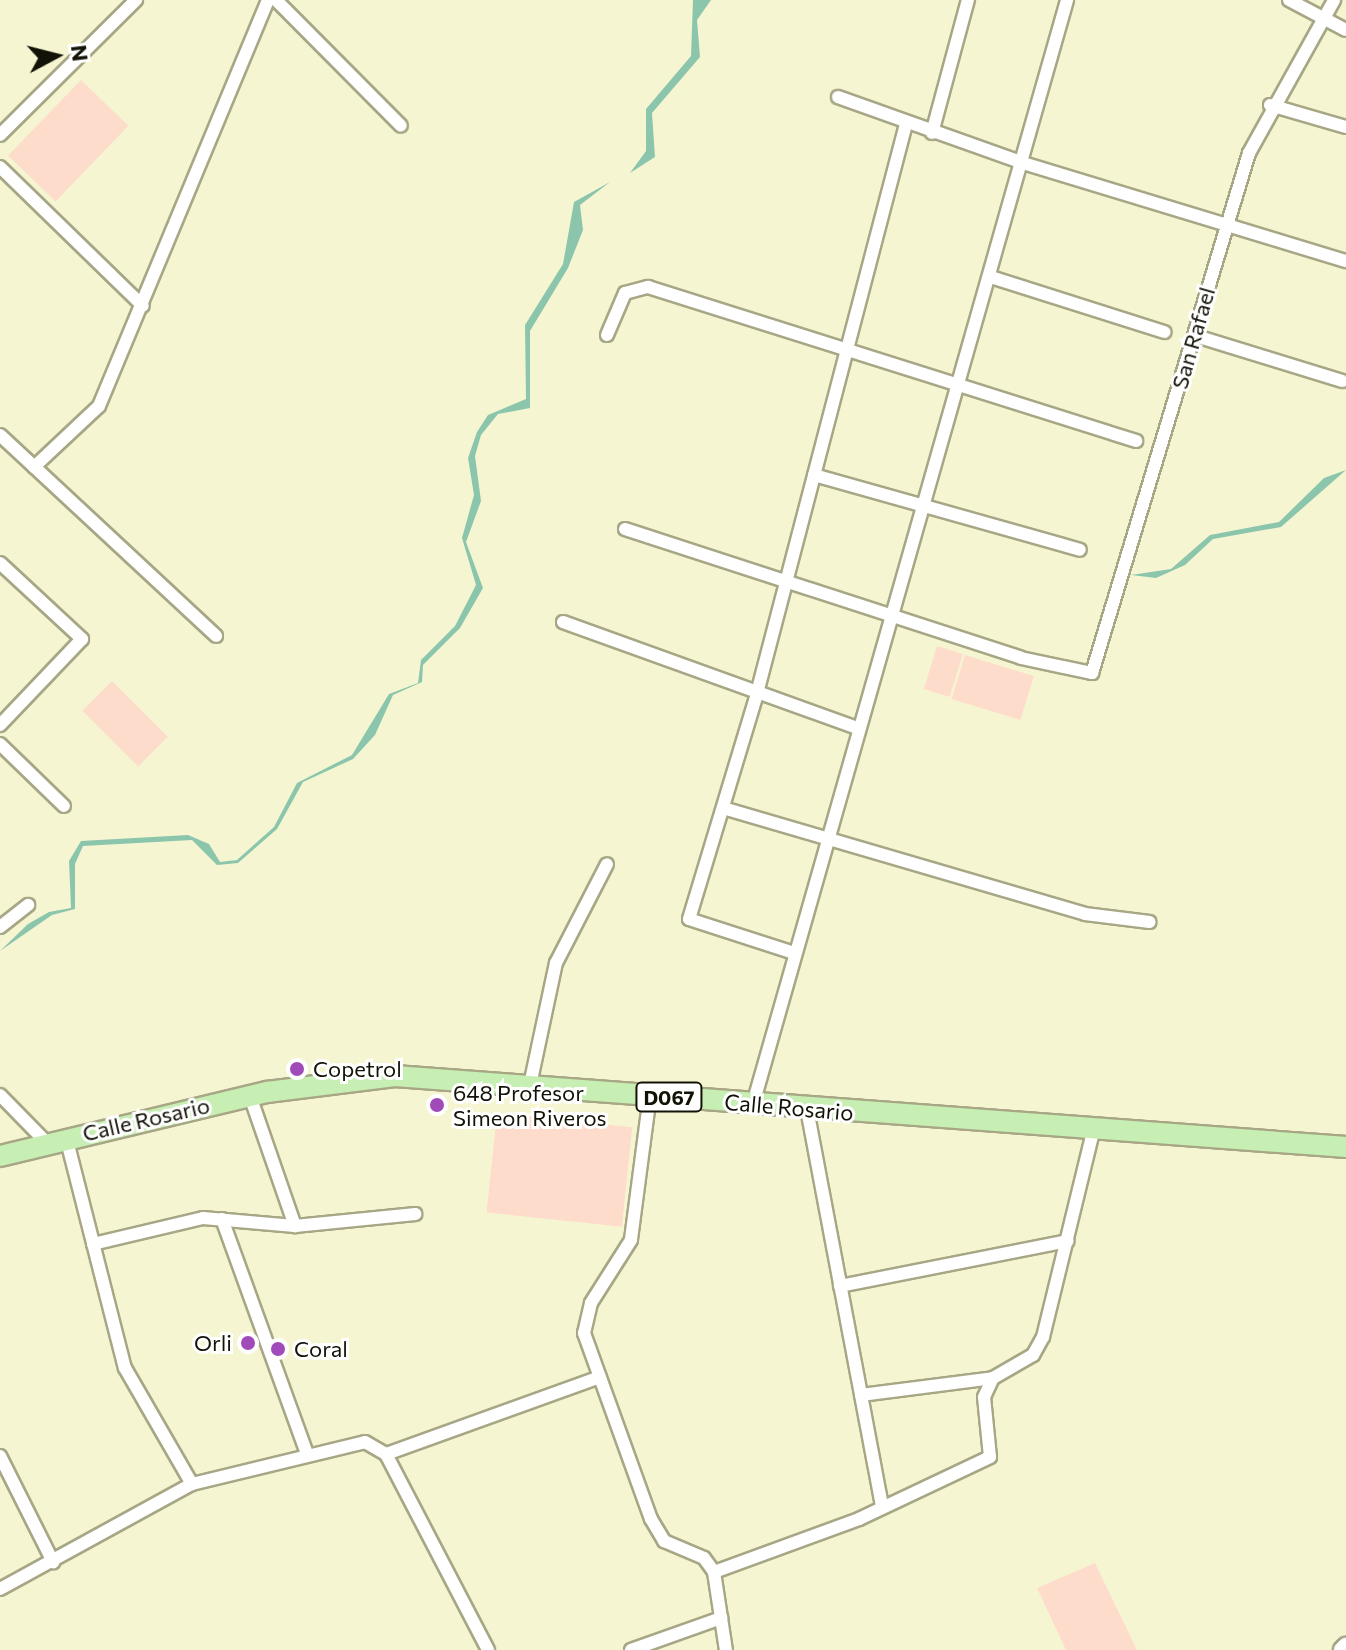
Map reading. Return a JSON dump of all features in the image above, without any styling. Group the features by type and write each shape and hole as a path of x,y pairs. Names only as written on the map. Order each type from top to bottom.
{"main road":[{"name":"Calle Rosario","path":"0,1156 45,1141 250,1096 382,1076 530,1085 1093,1132 1346,1147"}],"street":[{"path":"0,135 136,0"},
{"path":"34,467 99,406 268,0"},
{"path":"276,0 401,126"},
{"path":"932,133 968,0"},
{"path":"753,1104 791,952 828,840 922,506 991,277 1067,0"},
{"path":"1289,0 1346,30"},
{"name":"San Rafael","path":"892,616 1092,673 1196,336 1225,225 1270,105 1334,0"},
{"path":"838,97 906,124 1023,163 1346,261"},
{"path":"1270,105 1346,127"},
{"path":"791,952 690,922 756,697 906,124"},
{"path":"0,167 143,306"},
{"path":"991,277 1164,332"},
{"path":"607,335 625,293 648,287 1136,441"},
{"path":"1196,336 1342,381"},
{"path":"0,435 216,636"},
{"path":"814,475 1080,550"},
{"path":"625,529 892,616"},
{"path":"0,563 82,639 0,725"},
{"path":"563,622 756,697 858,728"},
{"path":"0,744 64,806"},
{"path":"723,808 1085,914 1150,922"},
{"path":"530,1085 556,963 607,864"},
{"path":"0,927 28,905"},
{"path":"0,1095 45,1141"},
{"path":"650,1095 631,1240 585,1321 600,1377 657,1530 714,1572 726,1650"},
{"path":"250,1096 295,1226"},
{"path":"807,1109 882,1505"},
{"path":"861,1395 993,1378 1023,1365 1039,1346 1068,1241 1093,1132"},
{"path":"66,1137 125,1368 192,1484"},
{"path":"93,1244 222,1219 295,1226 415,1214"},
{"path":"222,1219 307,1454"},
{"path":"840,1286 1068,1241"},
{"path":"386,1454 600,1377"},
{"path":"714,1572 882,1505 990,1457 984,1397 993,1378"},
{"path":"0,1589 192,1484 365,1442 386,1454 488,1650"},
{"path":"0,1456 53,1562"},
{"path":"631,1650 721,1618"}],"shaded area":[{"path":"693,0 711,0 697,20 700,57 652,113 655,157 630,173 646,151 646,109 691,56"},
{"path":"81,80 128,126 56,201 8,156"},
{"path":"610,182 580,205 583,230 568,268 530,331 530,408 498,414 481,435 475,456 481,501 466,542 483,588 460,628 423,665 422,682 393,695 375,735 353,759 303,782 277,829 238,863 217,865 192,840 83,846 75,864 75,909 52,915 0,951 28,924 49,912 71,908 69,861 81,841 188,835 209,844 220,862 237,860 274,827 297,783 352,755 389,694 418,683 421,660 455,626 476,585 462,538 474,495 468,458 477,432 488,415 526,399 525,325 563,264 574,202"},
{"path":"1346,470 1281,527 1213,539 1185,565 1156,578 1131,575 1171,569 1210,535 1279,522 1324,478"},
{"path":"937,646 963,654 950,697 924,689"},
{"path":"965,655 1034,676 1020,720 952,699"},
{"path":"112,681 168,737 138,767 82,711"},
{"path":"497,1113 632,1127 622,1227 487,1212"},
{"path":"1095,1563 1137,1650 1066,1650 1037,1588"}],"place":[{"name":"Copetrol","path":"297,1069"},
{"name":"648 Profesor Simeon Riveros","path":"437,1105"},
{"name":"Orli","path":"248,1343"},
{"name":"Coral","path":"278,1349"}]}
